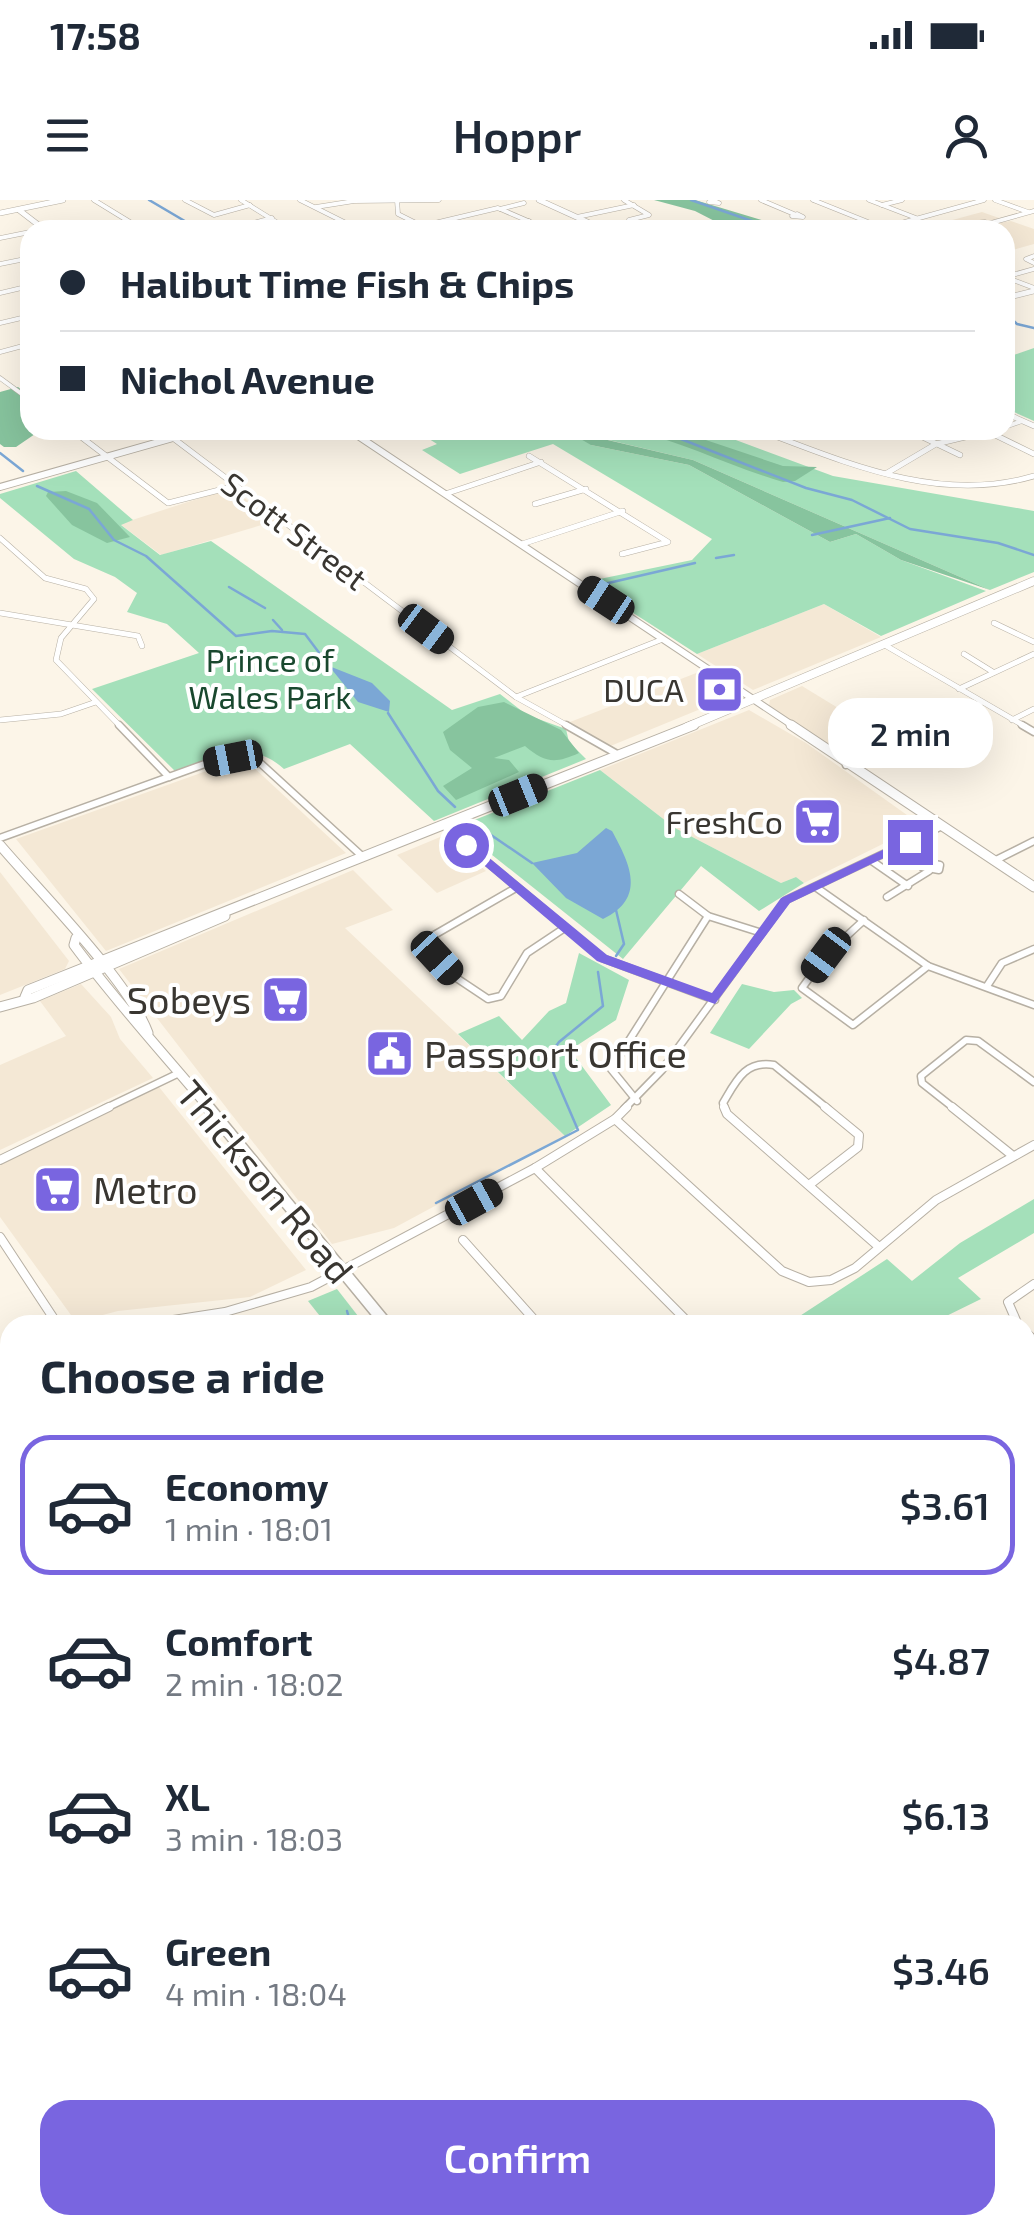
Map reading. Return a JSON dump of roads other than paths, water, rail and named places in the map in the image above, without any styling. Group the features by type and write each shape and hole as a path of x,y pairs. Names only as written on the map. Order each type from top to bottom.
{"main road":[{"path":"12,200 30,220"},
{"path":"0,214 63,200"},
{"path":"539,200 582,220"},
{"path":"1015,418 1034,426"},
{"path":"0,486 166,440"},
{"path":"364,440 1034,887"},
{"path":"0,1007 213,924 232,911 1034,581"},
{"name":"Thickson Road","path":"0,841 76,938 74,945 97,967 127,1017 148,1034 176,1074 379,1315"}],"street":[{"path":"94,200 127,220"},
{"path":"185,200 214,214 250,205"},
{"path":"241,200 276,220"},
{"path":"300,200 341,220"},
{"path":"316,207 354,200 439,200"},
{"path":"397,200 398,214 410,220"},
{"path":"506,200 517,205"},
{"path":"624,200 649,217 629,220"},
{"path":"718,201 729,200"},
{"path":"761,200 794,214"},
{"path":"813,200 861,220"},
{"path":"868,200 916,218"},
{"path":"882,205 902,200"},
{"path":"910,220 984,200"},
{"path":"995,200 1032,212"},
{"path":"450,220 524,203"},
{"path":"577,218 634,205"},
{"path":"500,209 527,220"},
{"path":"1002,220 1032,212"},
{"path":"266,220 273,218"},
{"path":"1034,256 1026,259 1034,266"},
{"path":"1015,423 1022,421"},
{"path":"85,440 168,503 236,486"},
{"name":"Scott Street","path":"176,440 516,696 617,754"},
{"path":"785,440 856,466 986,488 1014,485 1034,476"},
{"path":"928,440 960,455"},
{"path":"887,473 936,444 953,440"},
{"path":"1007,440 1034,454"},
{"path":"529,456 668,542 632,555 622,554"},
{"path":"445,494 541,462"},
{"path":"535,504 586,489"},
{"path":"522,544 623,512"},
{"path":"0,538 45,578 86,588 94,599 56,646 56,660 169,777"},
{"path":"0,613 138,636 142,646"},
{"path":"994,623 1034,642"},
{"path":"516,696 663,640"},
{"path":"883,644 1034,732"},
{"path":"964,654 993,672"},
{"path":"959,689 1034,654"},
{"path":"1,719 61,714 96,702"},
{"path":"846,764 982,702"},
{"path":"1012,720 1034,710"},
{"path":"0,841 169,777 233,758 258,760 364,858"},
{"path":"444,826 514,889 602,958 715,1000"},
{"path":"206,1315 343,1273 535,1168 615,1119 637,1100 786,900 940,826"},
{"path":"994,861 1034,841"},
{"path":"872,860 908,886"},
{"path":"887,897 929,872"},
{"path":"816,888 928,966 1034,1005"},
{"path":"514,889 422,942 452,975 488,999 501,996 526,953 563,929"},
{"path":"679,894 708,916 762,934"},
{"path":"637,1100 611,1069 708,916"},
{"path":"864,920 826,955 802,988 853,1025 928,966"},
{"path":"987,986 1002,963 1034,950"},
{"path":"1012,1156 922,1084 921,1076 966,1040 978,1040 1034,1082"},
{"path":"809,1185 858,1147 859,1135 774,1065 761,1061 748,1064 722,1103 728,1114 878,1247"},
{"path":"0,1160 176,1074"},
{"path":"615,1119 782,1272 808,1282 831,1280 855,1268 936,1200 1034,1144"},
{"path":"535,1168 680,1315"},
{"path":"0,1237 51,1315"},
{"path":"463,1240 530,1315"},
{"path":"1014,1315 1008,1302 1034,1284"}],"water":[{"path":"329,666 372,683 390,701 389,712 358,702"},
{"path":"606,828 619,843 631,880 626,901 603,919 566,898 532,863 577,853"}],"waterway":[{"path":"149,200 183,220"},
{"path":"691,200 749,220"},
{"path":"1015,322 1034,328"},
{"path":"684,440 806,488 852,500 889,518"},
{"path":"0,453 23,471"},
{"path":"37,486 89,509 114,540 146,556 236,636 272,631 305,634 329,666"},
{"path":"812,535 889,518"},
{"path":"889,518 910,529 998,543 1034,555"},
{"path":"716,558 734,555"},
{"path":"604,584 695,563"},
{"path":"229,587 265,608"},
{"path":"273,620 282,630"},
{"path":"388,713 438,791 455,807"},
{"path":"475,824 532,863"},
{"path":"616,910 624,944 616,956"},
{"path":"436,1203 578,1130 547,1058 559,1042 603,1006 598,972"},
{"path":"347,1311 348,1315"}],"place":[{"name":"DUCA","path":"719,689"},
{"name":"FreshCo","path":"818,821"},
{"name":"Sobeys","path":"286,999"},
{"name":"Passport Office","path":"389,1053"},
{"name":"Metro","path":"58,1189"}],"park label":[{"name":"Prince of Wales Park","path":"270,678"}]}
